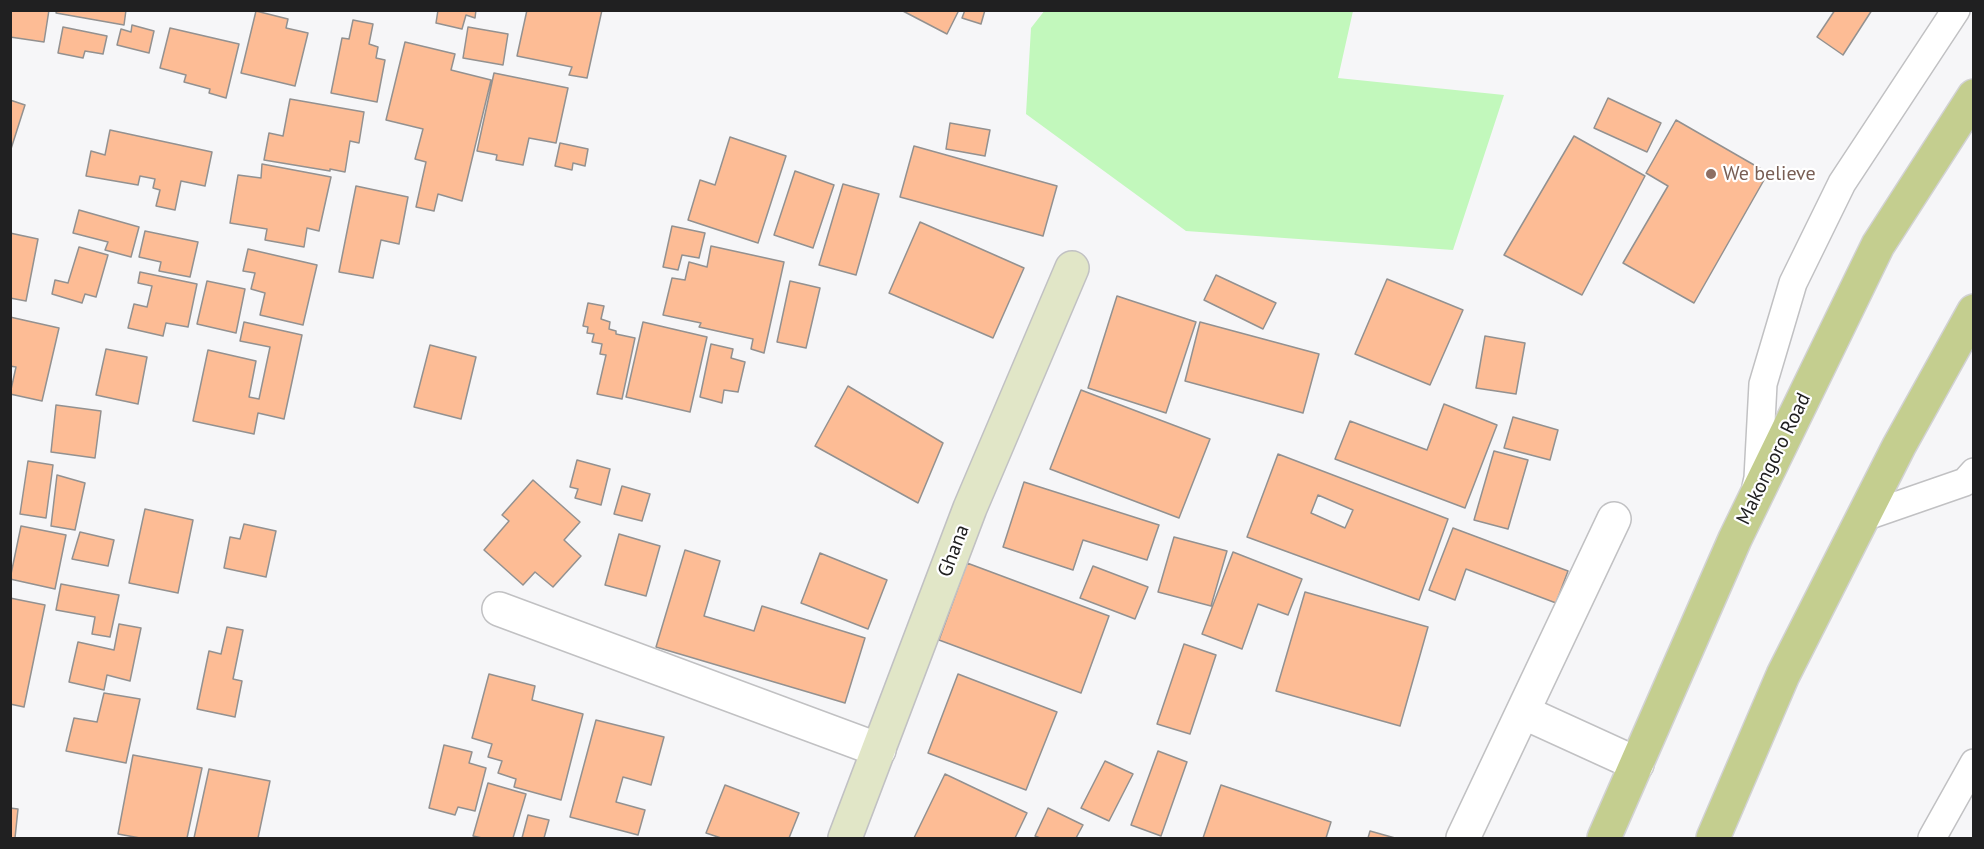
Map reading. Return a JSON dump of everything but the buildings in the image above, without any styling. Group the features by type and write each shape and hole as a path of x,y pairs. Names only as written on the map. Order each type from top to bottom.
{"main road":[{"name":"Makongoro Road","path":"1604,838 1750,508 1878,245 1974,96"},
{"path":"1713,838 1783,675 1899,446 1974,311"}],"street":[{"name":"Ghana","path":"845,838 970,508 1072,268"},
{"path":"1462,838 1614,519"},
{"path":"500,609 879,750"},
{"path":"1523,711 1637,764"}],"lane":[{"path":"1750,508 1758,478 1763,384 1793,283 1842,183 1956,10"},
{"path":"1864,517 1965,482 1974,472"},
{"path":"1932,838 1974,763"}],"green space":[{"path":"1045,10 1353,11 1338,78 1504,95 1453,250 1186,231 1026,114 1031,28"}],"place":[{"name":"We believe","path":"1711,174"}]}
